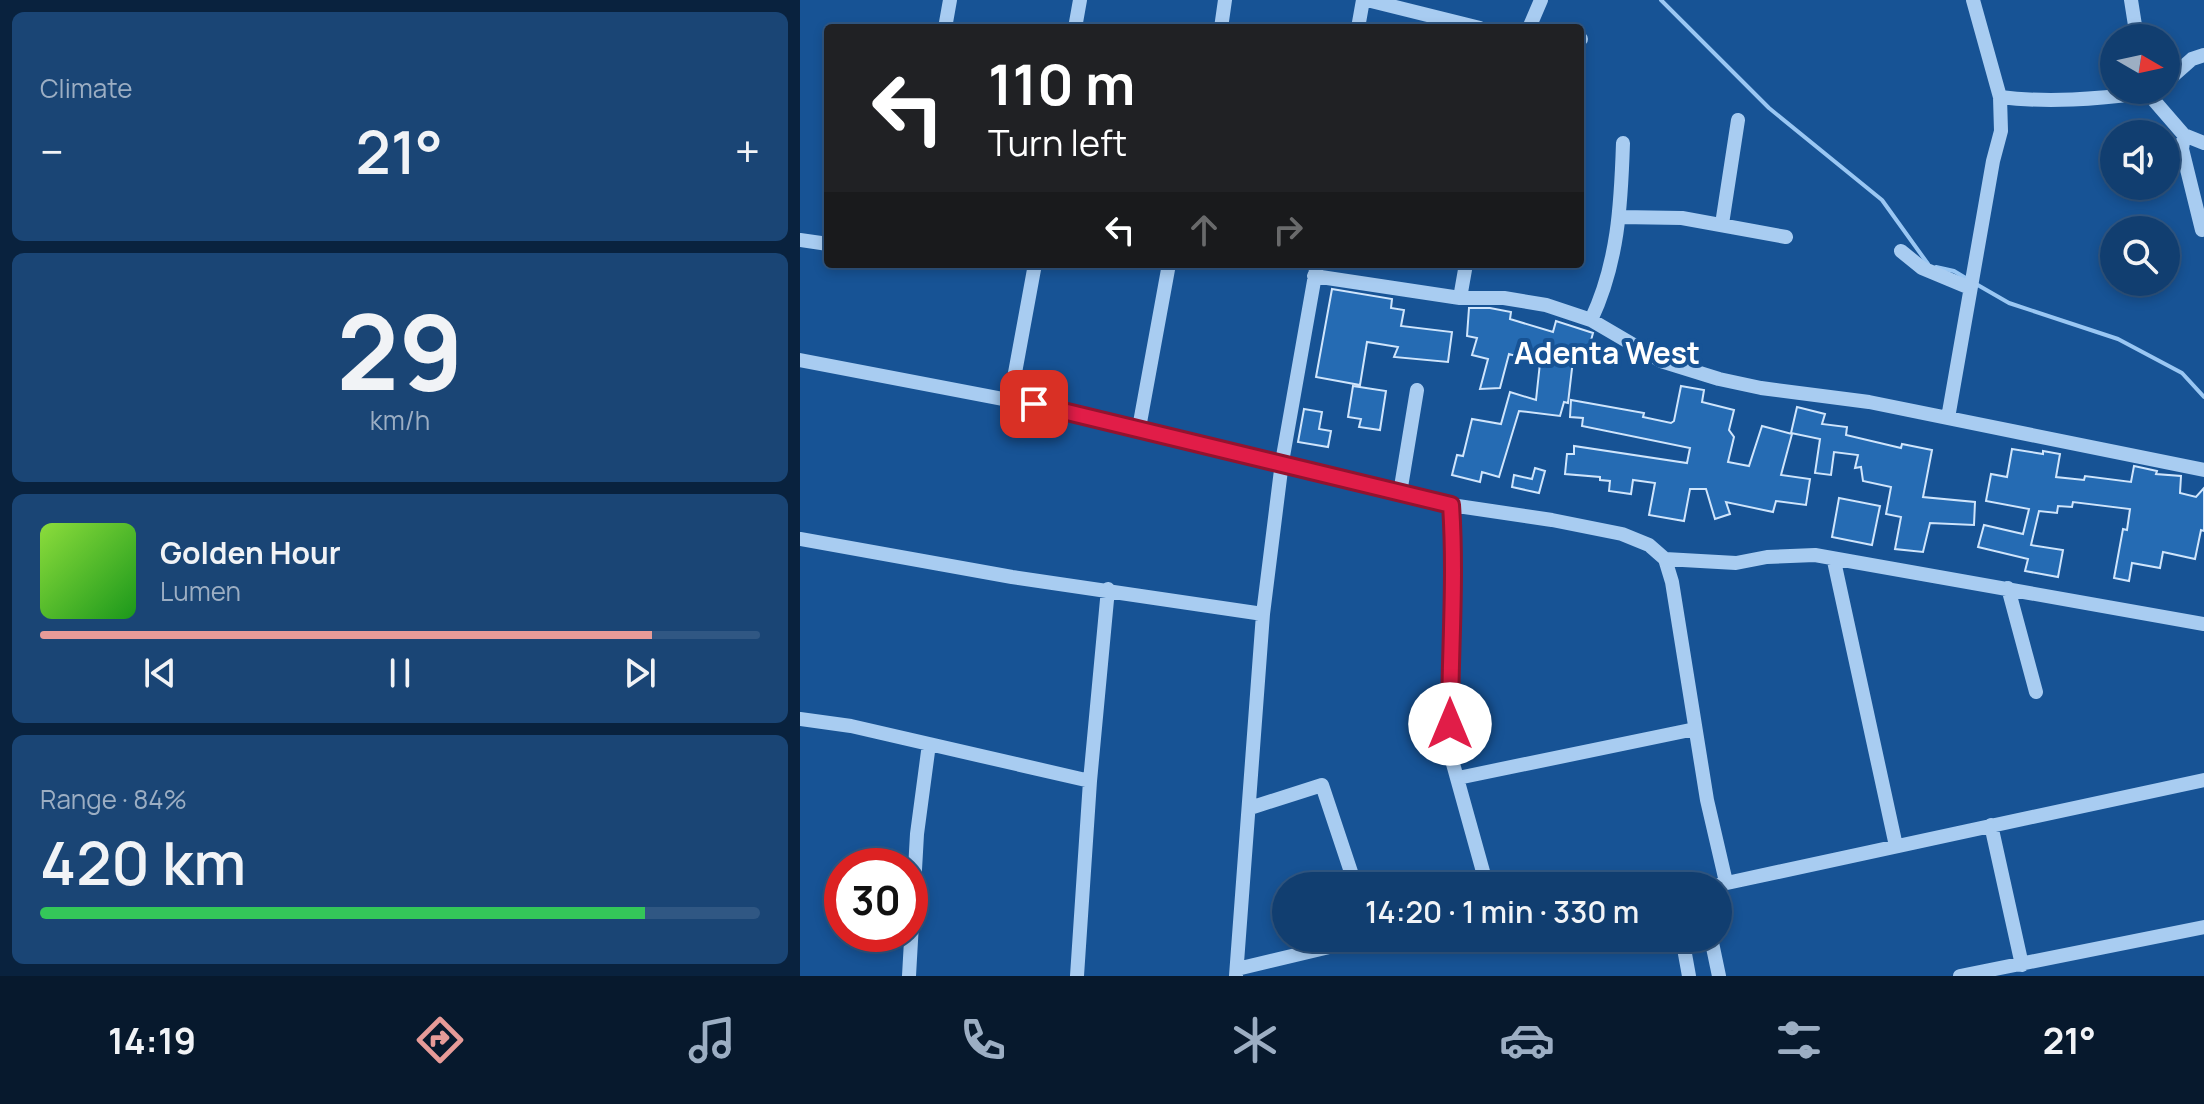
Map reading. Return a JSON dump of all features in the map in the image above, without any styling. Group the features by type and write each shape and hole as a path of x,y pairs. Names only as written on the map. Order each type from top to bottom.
{"street":[{"path":"941,0 950,0 946,24"},
{"path":"1076,24 1080,0"},
{"path":"1222,24 1225,0"},
{"path":"1359,24 1365,0 1464,24"},
{"path":"1531,24 1541,0"},
{"path":"1948,418 1993,161 2001,131 2000,97 1973,0"},
{"path":"2131,0 2135,24"},
{"path":"2180,70 2192,59 2204,55"},
{"path":"2000,97 2039,102 2100,99"},
{"path":"2158,104 2184,135 2204,143"},
{"path":"1722,224 1738,120"},
{"path":"2184,135 2182,149 2202,230"},
{"path":"1591,320 1604,291 1620,217 1623,143"},
{"path":"1620,217 1682,218 1786,237"},
{"path":"800,240 824,243"},
{"path":"1901,251 1922,268 1970,288"},
{"path":"1010,400 1034,268"},
{"path":"1139,428 1168,268"},
{"path":"1460,298 1465,268"},
{"path":"1313,952 1236,972 1263,614 1282,462 1316,270 1460,298 1504,298 1546,305 1591,320 1661,361 1719,379 1761,388 1869,402 2204,470"},
{"path":"800,360 1139,428 1451,505 1622,534 1649,545 1665,559 1672,582 1718,872"},
{"path":"1400,493 1417,390"},
{"path":"1451,505 1454,607 1450,639 1450,753 1483,872"},
{"path":"800,539 1012,577 1263,614"},
{"path":"1665,559 1736,563 1767,557 1815,555 1834,561 2008,588 2204,624"},
{"path":"1834,561 1896,846"},
{"path":"2008,588 2036,692"},
{"path":"1077,976 1090,781 1108,589"},
{"path":"800,719 851,726 1090,781"},
{"path":"1458,778 1695,729"},
{"path":"909,976 917,834 929,744"},
{"path":"1732,881 2204,780"},
{"path":"1250,808 1322,785 1351,872"},
{"path":"1991,825 2022,965"},
{"path":"1960,976 2204,927"},
{"path":"1685,952 1689,976"},
{"path":"1714,952 1719,976"}],"building":[{"path":"1332,289 1392,299 1391,308 1404,310 1401,326 1452,332 1448,362 1394,357 1398,347 1367,342 1360,385 1316,377"},
{"path":"1469,308 1511,312 1510,319 1553,332 1556,321 1593,333 1585,363 1573,360 1568,403 1564,402 1560,416 1519,411 1499,477 1482,472 1480,482 1452,475 1457,455 1463,456 1472,419 1501,424 1510,392 1536,400 1540,363 1509,354 1500,388 1480,389 1488,359 1472,355 1477,338 1467,336"},
{"path":"1353,386 1386,391 1380,430 1359,427 1361,419 1348,417"},
{"path":"1681,386 1704,390 1702,402 1734,410 1729,430 1734,437 1728,462 1749,466 1762,426 1792,434 1781,475 1810,479 1806,505 1776,501 1773,512 1726,502 1730,514 1715,519 1706,489 1690,489 1684,521 1649,515 1655,483 1633,480 1631,494 1609,491 1610,481 1600,480 1600,477 1565,474 1567,454 1574,454 1574,446 1687,463 1690,448 1582,426 1583,418 1570,417 1571,400 1644,413 1643,417 1671,423"},
{"path":"1797,407 1825,414 1822,424 1847,427 1846,435 1901,448 1902,444 1932,450 1923,497 1975,502 1974,525 1930,523 1923,552 1895,549 1901,517 1886,514 1891,487 1863,481 1861,467 1855,468 1858,455 1834,452 1831,475 1815,473 1820,439 1791,433"},
{"path":"1304,409 1322,412 1319,429 1331,431 1328,447 1298,442"},
{"path":"2012,449 2060,454 2056,477 2084,480 2085,476 2131,482 2134,466 2157,471 2156,474 2181,476 2180,493 2196,497 2204,488 2204,531 2201,530 2195,559 2163,552 2160,568 2132,563 2129,581 2114,578 2130,509 2073,502 2072,507 2058,506 2057,513 2039,511 2031,545 2063,550 2058,577 2025,571 2028,559 1978,547 1984,525 2023,534 2029,509 1986,501 1991,474 2007,477"},
{"path":"1535,468 1545,471 1539,493 1512,487 1514,475 1532,479"},
{"path":"1839,498 1880,506 1872,545 1832,537"}],"waterway":[{"path":"1661,0 1769,108 1882,200 1928,264"},
{"path":"1936,267 1954,271 1969,280"},
{"path":"1976,284 2009,303 2118,339 2182,373 2204,397"}],"district":[{"name":"Adenta West","path":"1607,354"}],"route":[{"path":"1034,404 1451,505 1454,607 1450,639 1450,724"}]}
